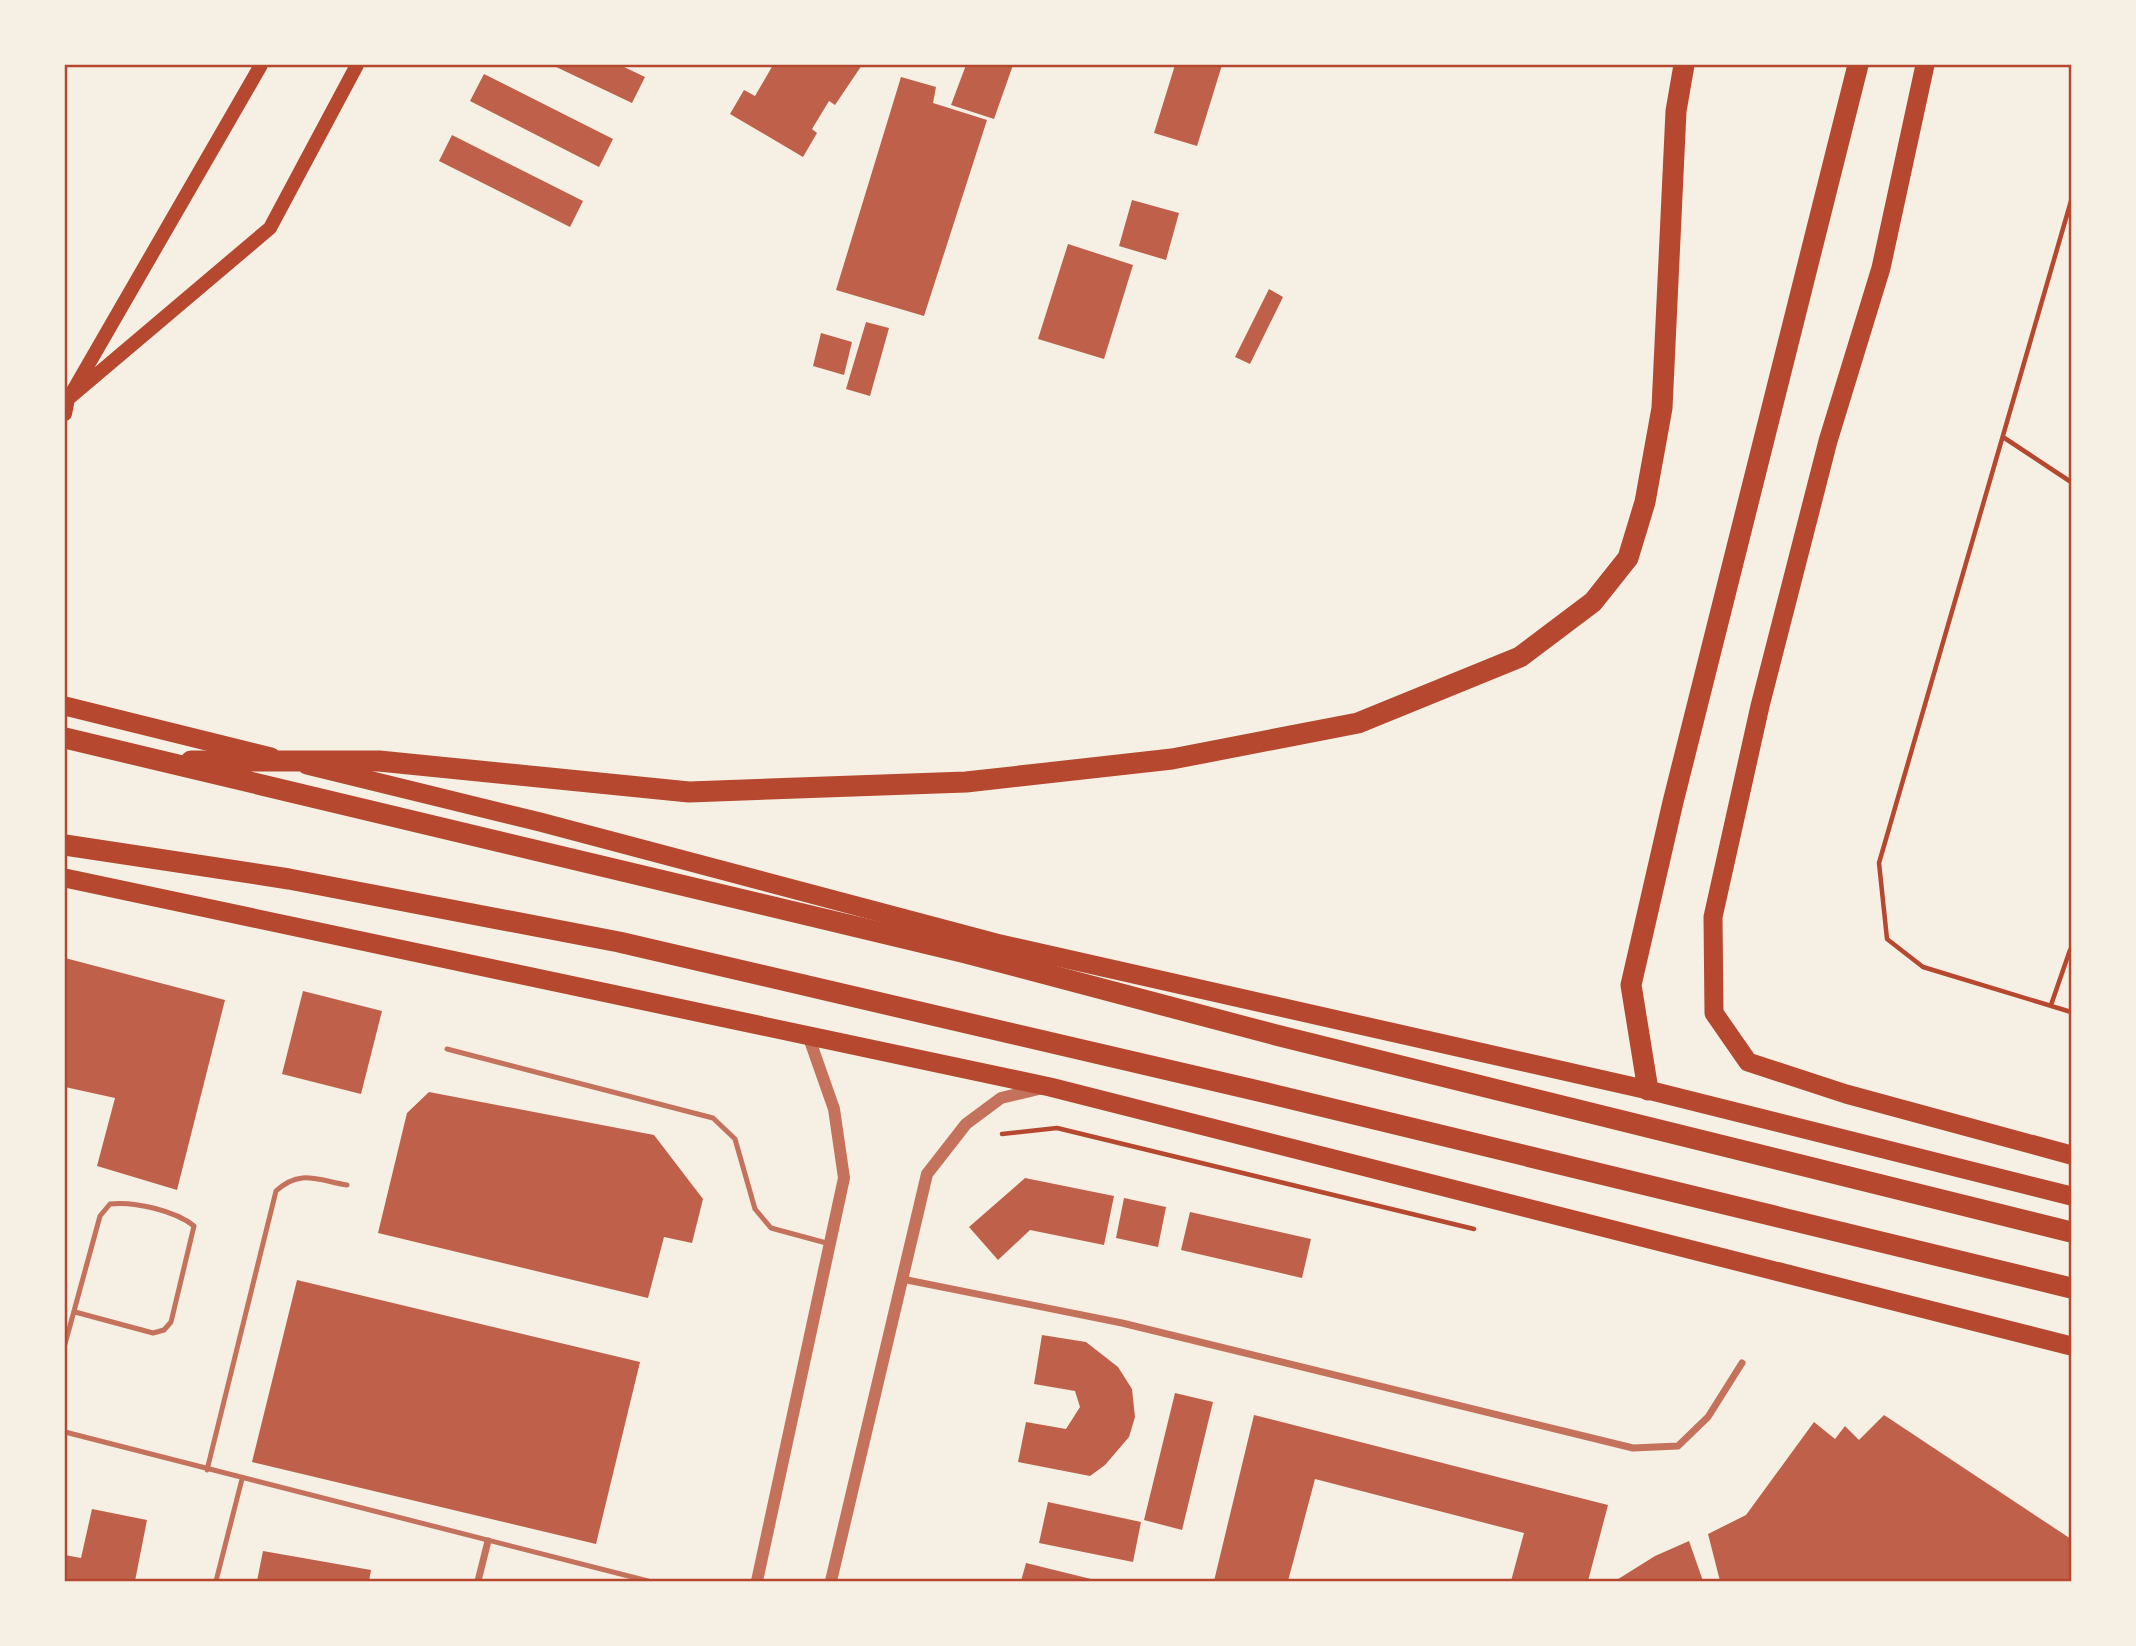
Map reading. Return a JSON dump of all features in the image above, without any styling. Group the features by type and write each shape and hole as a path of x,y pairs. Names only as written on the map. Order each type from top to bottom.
{"highway":[{"path":"154,761 379,761 689,792 966,782 1172,759 1358,723 1520,657 1593,602 1628,558 1645,502 1662,408 1676,111 1684,65"},
{"path":"1648,1090 1631,985 1672,803 1858,65"},
{"path":"1925,65 1881,268 1828,441 1760,706 1721,878 1713,918 1714,1013 1748,1062 1846,1094 2071,1155"},
{"path":"65,706 540,822 996,943 1648,1090 2071,1196"},
{"path":"65,738 966,953 1290,1039 2071,1232"},
{"path":"65,845 289,879 618,942 1267,1093 2071,1288"},
{"path":"65,878 1050,1087 2071,1346"}],"main road":[{"path":"65,414 66,402 261,65"},
{"path":"66,402 270,228 357,65"}],"street":[{"path":"757,1581 844,1178 834,1109 808,1035"},
{"path":"831,1581 927,1174 966,1124 1001,1098 1050,1087"},
{"path":"902,1279 1122,1324 1633,1448 1678,1446 1708,1417 1742,1363"},
{"path":"478,1581 488,1541"}],"lane":[{"path":"447,1049 713,1118 735,1139 755,1209 771,1228 830,1244"},
{"path":"207,1470 276,1191 289,1179 301,1177 347,1185"},
{"path":"65,1344 100,1216 110,1204 125,1202 186,1219 194,1226 171,1322 164,1330 153,1333 75,1312"},
{"path":"65,1432 648,1581"},
{"path":"216,1581 242,1479"}],"path":[{"path":"2071,201 1879,863 1887,939 1923,967 2071,1012"},
{"path":"2003,437 2071,482"},
{"path":"2051,1006 2070,950"},
{"path":"995,1139 1004,1133 1057,1128 1488,1233"}],"building":[{"path":"552,65 620,65 645,77 632,103"},
{"path":"773,65 862,65 835,105 829,101 812,129 817,133 803,157 730,114 744,90 755,96"},
{"path":"966,65 1013,65 994,119 951,105"},
{"path":"1175,65 1222,65 1197,146 1154,133"},
{"path":"484,74 613,139 599,167 470,101"},
{"path":"901,77 936,87 933,103 987,120 924,316 836,290"},
{"path":"452,135 583,201 570,227 439,161"},
{"path":"1132,200 1179,213 1166,260 1119,246"},
{"path":"1068,244 1133,265 1104,359 1038,339"},
{"path":"1269,289 1283,297 1250,364 1235,357"},
{"path":"866,322 889,328 870,396 846,389"},
{"path":"821,333 852,342 844,375 813,366"},
{"path":"65,958 225,1000 177,1190 97,1166 115,1098 65,1087"},
{"path":"303,991 382,1011 361,1094 282,1074"},
{"path":"429,1092 654,1135 703,1199 692,1243 664,1237 648,1298 378,1233 407,1113"},
{"path":"1025,1178 1114,1196 1104,1245 1030,1230 998,1260 969,1227"},
{"path":"1124,1198 1166,1207 1158,1247 1116,1238"},
{"path":"1190,1212 1311,1239 1302,1278 1181,1250"},
{"path":"297,1280 640,1362 596,1544 252,1462"},
{"path":"1042,1335 1086,1342 1118,1367 1132,1389 1135,1417 1129,1437 1105,1465 1090,1476 1018,1462 1026,1422 1066,1429 1080,1407 1075,1391 1034,1384"},
{"path":"1175,1393 1213,1402 1182,1530 1144,1520"},
{"path":"1254,1415 1608,1505 1588,1581 1511,1581 1524,1533 1315,1479 1288,1581 1214,1581"},
{"path":"1884,1415 2071,1539 2071,1581 1720,1581 1708,1534 1746,1515 1814,1422 1835,1439 1845,1426 1859,1440"},
{"path":"1048,1502 1141,1522 1133,1562 1039,1543"},
{"path":"92,1509 147,1520 135,1581 65,1581 65,1555 81,1558"},
{"path":"1689,1541 1703,1581 1615,1581 1655,1556"},
{"path":"263,1551 371,1570 369,1581 257,1581"},
{"path":"1026,1563 1095,1580 1095,1581 1021,1581"}]}
